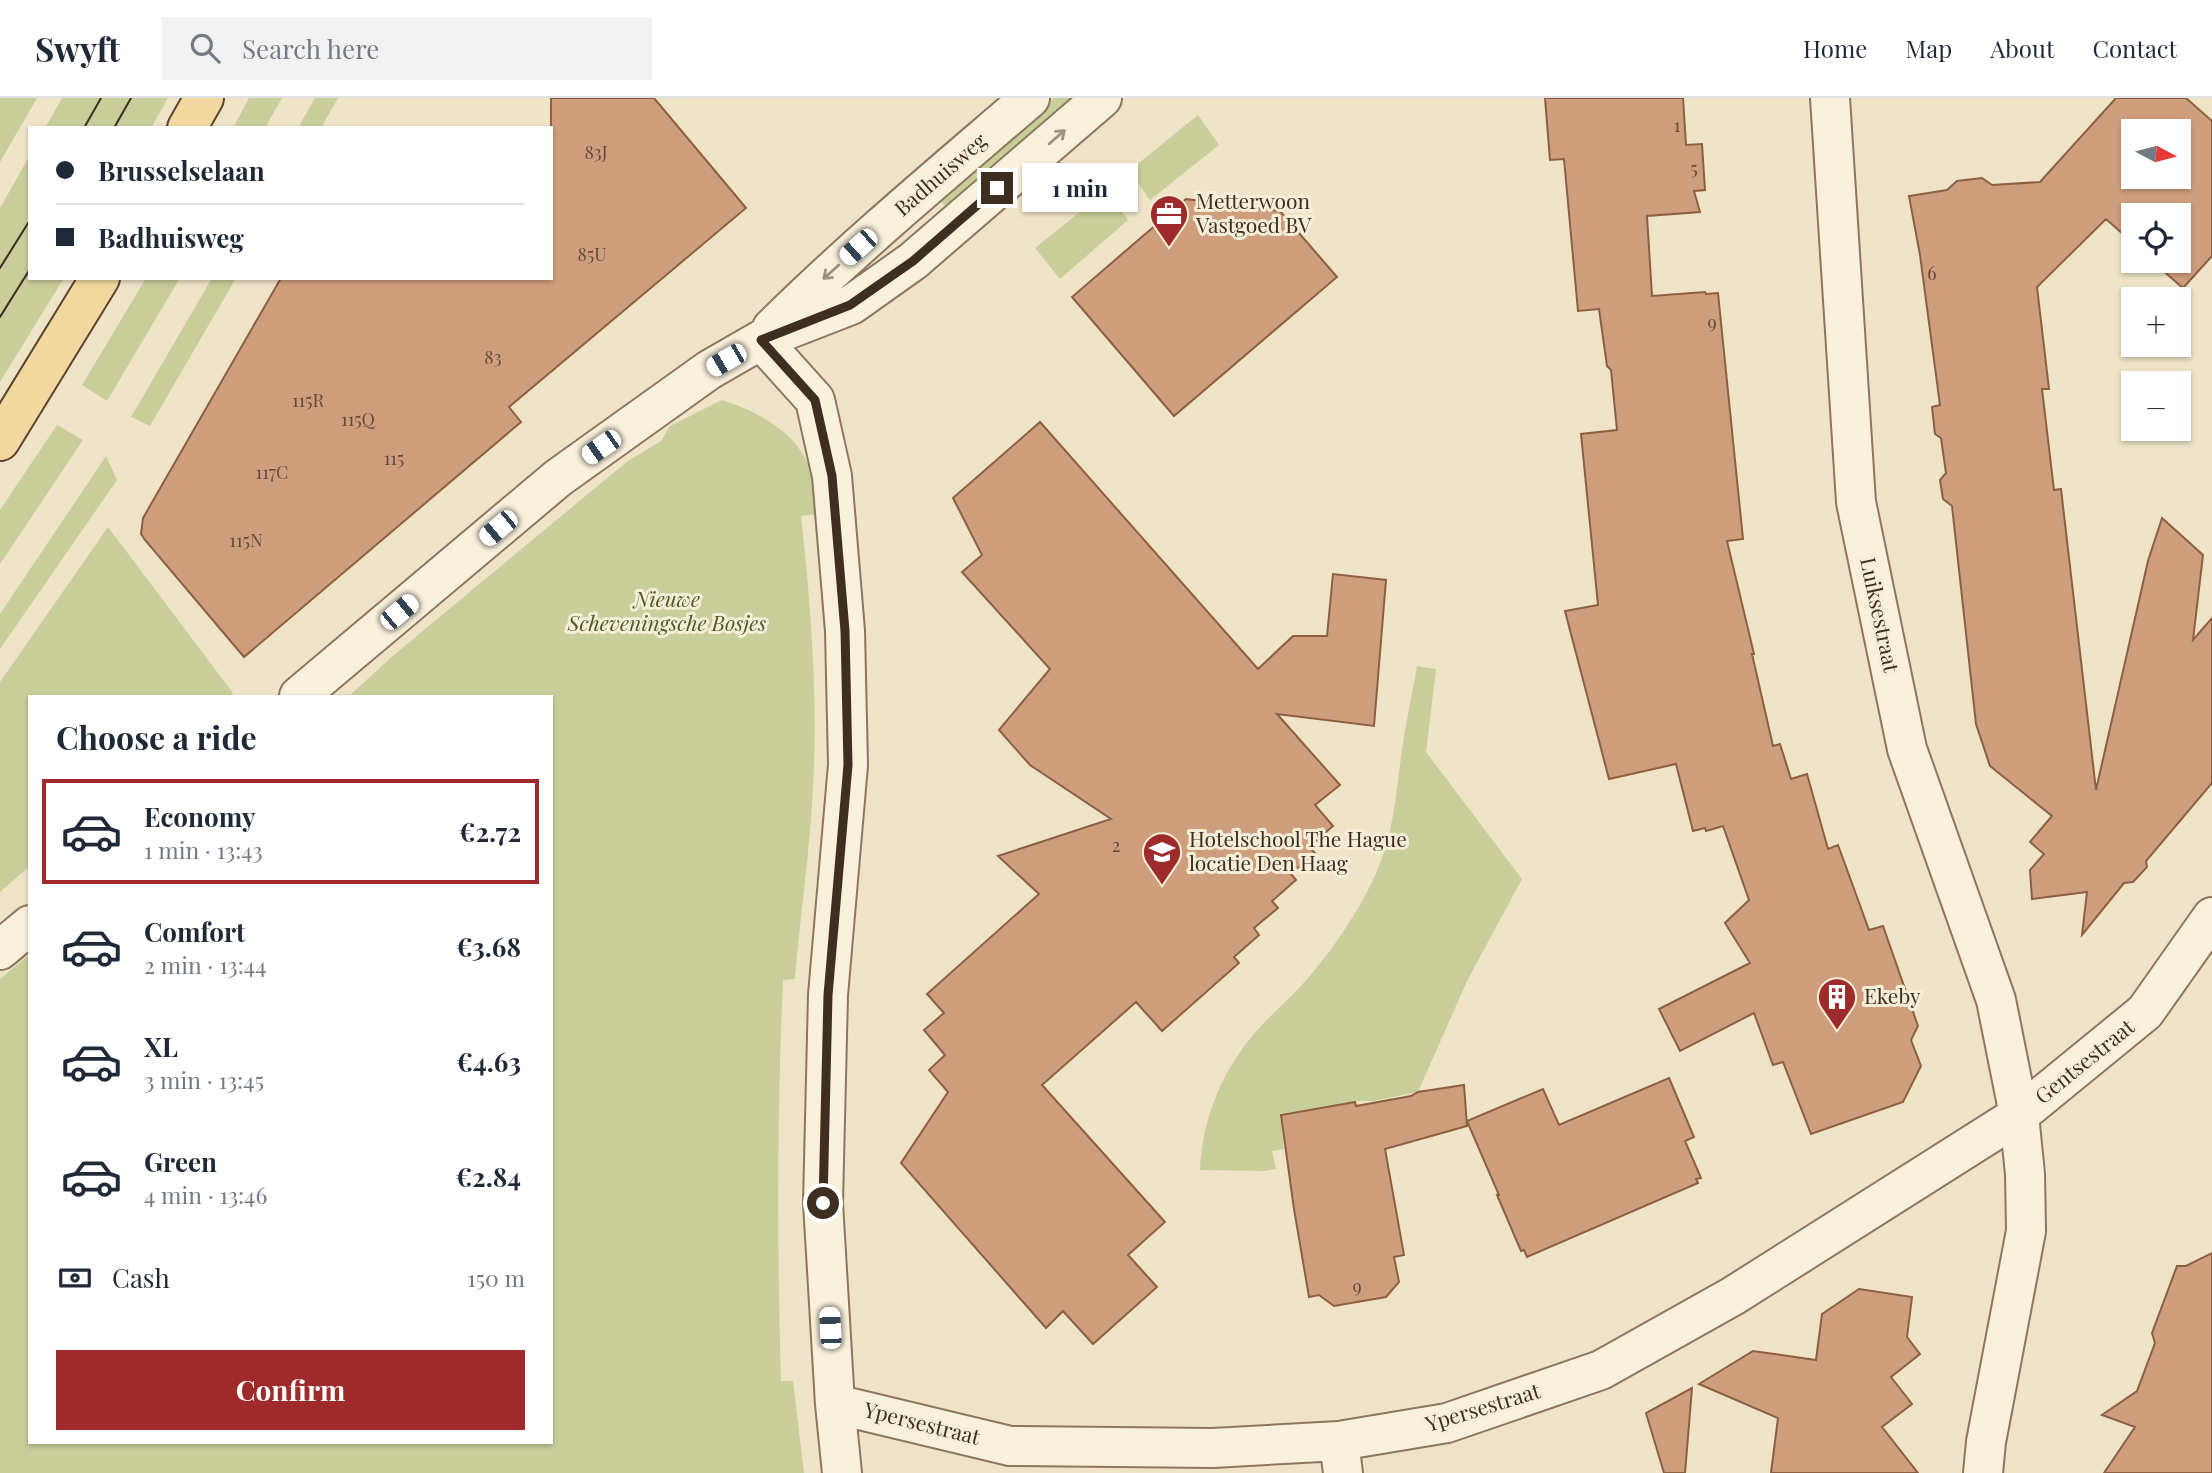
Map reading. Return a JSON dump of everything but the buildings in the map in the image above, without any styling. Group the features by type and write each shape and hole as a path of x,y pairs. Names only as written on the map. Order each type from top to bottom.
{"main road":[{"path":"188,126 204,98"},
{"path":"0,441 99,280"}],"street":[{"name":"Badhuisweg","path":"761,340 868,238 1030,98"},
{"name":"Badhuisweg","path":"300,695 558,478 709,370 761,340 850,305 903,268 1102,98"},
{"name":"Luiksestraat","path":"1830,98 1856,502 1907,749 1996,1000 2020,1115"},
{"path":"761,340 815,400 832,476 845,631 848,765 828,995 823,1203 835,1404 842,1473"},
{"name":"Gentsestraat","path":"1983,1473 1986,1442 2026,1231 2020,1115 2146,1012 2212,917"},
{"path":"0,950 28,927"},
{"name":"Ypersestraat","path":"835,1404 1010,1446 1213,1448 1341,1457 1601,1370 1733,1296 2020,1115"}],"green space":[{"path":"0,98 37,98 0,162"},
{"path":"62,98 168,98 152,126 46,126"},
{"path":"249,98 282,98 266,126 234,126"},
{"path":"315,98 338,98 322,126 299,126"},
{"path":"1054,98 1079,98 949,209 937,198"},
{"path":"1198,115 1219,145 1150,200 1129,171"},
{"path":"28,159 28,280 63,280 0,382 0,208"},
{"path":"1106,191 1128,220 1060,279 1035,248"},
{"path":"145,280 179,280 107,401 82,385"},
{"path":"211,280 235,280 150,426 131,417"},
{"name":"Nieuwe Scheveningsche Bosjes","path":"722,400 751,411 777,427 798,448 813,475 816,494 817,514 801,516 813,652 813,788 795,979 783,980 779,1130 781,1381 793,1381 804,1473 0,1473 0,979 28,956 28,1444 553,1444 553,695 350,695 395,654 612,474 661,441 670,426"},
{"path":"57,425 83,440 0,564 0,510"},
{"path":"106,456 117,480 0,649 0,614"},
{"path":"108,527 233,693 28,695 28,868 0,892 0,682"},
{"path":"1417,666 1436,669 1426,752 1522,879 1467,981 1418,1092 1280,1114 1284,1149 1272,1151 1276,1169 1200,1170 1209,1115 1232,1064 1254,1034 1326,955 1358,908 1379,867 1392,818"}],"tram line":[{"path":"85,126 101,98"},
{"path":"115,126 131,98"},
{"path":"0,268 28,223"},
{"path":"0,317 28,272"}],"place":[{"name":"Metterwoon Vastgoed BV","path":"1169,248"},
{"name":"Hotelschool The Hague locatie Den Haag","path":"1162,886"},
{"name":"Ekeby","path":"1837,1031"}],"route":[{"path":"823,1203 828,995 848,765 845,631 832,476 815,400 761,340 850,305 913,261 997,188"}]}
